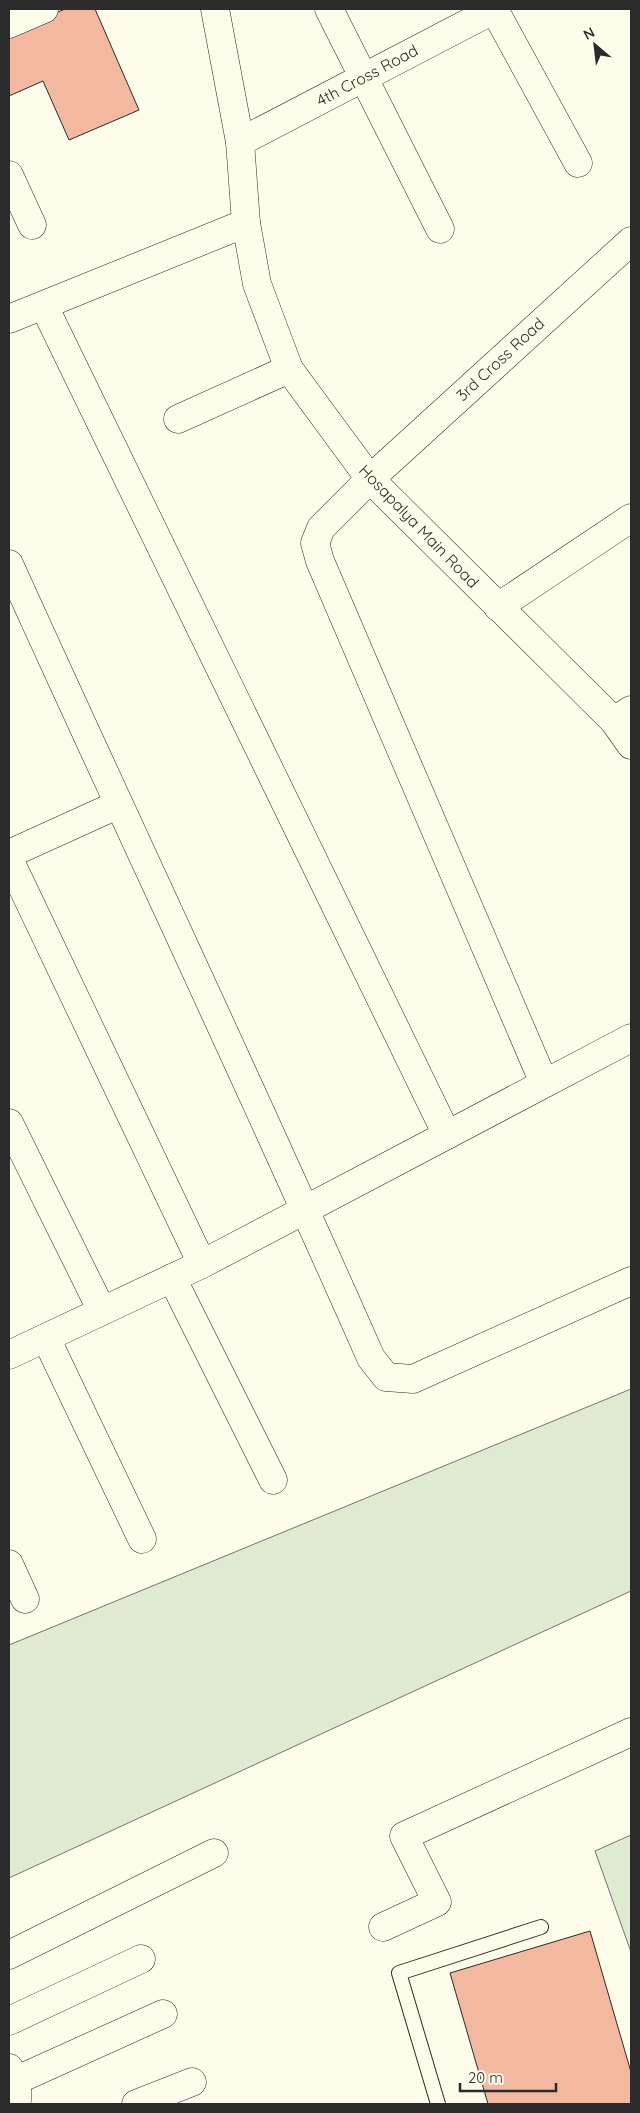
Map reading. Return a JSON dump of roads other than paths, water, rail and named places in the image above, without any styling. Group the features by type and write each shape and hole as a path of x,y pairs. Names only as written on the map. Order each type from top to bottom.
{"street":[{"path":"9,24 44,9"},
{"name":"Hosapalya Main Road","path":"215,9 240,142 246,223 257,284 289,369 370,479 498,607 622,716 631,745"},
{"path":"328,9 440,230"},
{"path":"494,9 578,163"},
{"name":"4th Cross Road","path":"240,142 494,9"},
{"path":"9,175 32,225"},
{"path":"9,319 246,223"},
{"name":"3rd Cross Road","path":"544,1083 320,561 315,543 321,528 370,479 631,240"},
{"path":"44,306 447,1135"},
{"path":"178,420 289,369"},
{"path":"498,607 631,518"},
{"path":"9,564 117,805 306,1210 371,1358 386,1377 413,1379 631,1281"},
{"path":"9,854 117,805"},
{"path":"9,859 202,1264"},
{"path":"9,1355 202,1264 631,1038"},
{"path":"9,1123 102,1311"},
{"path":"172,1278 273,1480"},
{"path":"46,1338 142,1539"},
{"path":"9,1564 25,1599"},
{"path":"383,1927 437,1902 404,1836 631,1732"},
{"path":"9,1955 214,1853"},
{"path":"9,2021 141,1959"},
{"path":"13,2084 162,2014"},
{"path":"136,2104 192,2082"}],"lane":[{"path":"438,2104 399,1973 541,1927"}]}
